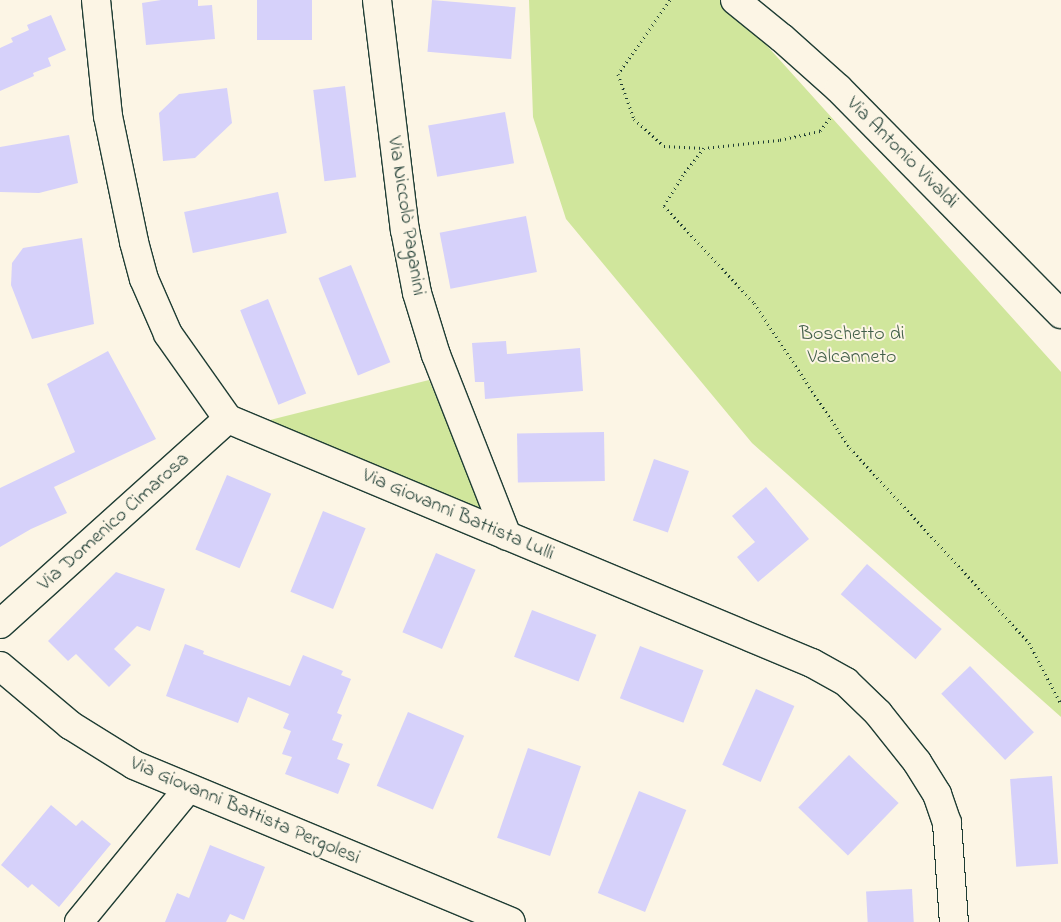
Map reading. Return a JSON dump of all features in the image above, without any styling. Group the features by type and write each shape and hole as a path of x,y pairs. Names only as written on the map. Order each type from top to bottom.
{"street":[{"path":"96,0 108,116 132,233 144,279 168,334 228,419"},
{"name":"Via Niccolò Paganini","path":"377,0 404,230 415,286 431,343 507,536"},
{"name":"Via Antonio Vivaldi","path":"735,0 782,38 847,97 1061,314"},
{"name":"Via Giovanni Battista Lulli","path":"228,419 812,663 854,688 878,713 917,762 941,803 947,824 954,922"},
{"name":"Via Domenico Cimarosa","path":"0,624 228,419"},
{"name":"Via Giovanni Battista Pergolesi","path":"0,666 41,702 94,741 134,765 511,922"},
{"path":"79,922 188,789"}],"path":[{"path":"670,0 618,74 634,118 664,146 704,148 780,140 820,131 847,97"},
{"path":"704,148 683,175 664,206 754,303 850,448 1029,643 1061,704"}],"green space":[{"name":"Boschetto di Valcanneto","path":"529,0 734,0 733,8 1061,372 1061,717 752,443 566,219 533,117"},
{"path":"429,380 485,514 258,423"}],"building":[{"path":"161,0 198,0 198,6 212,5 215,39 146,45 142,3"},
{"path":"257,0 312,0 312,40 257,40"},
{"path":"432,0 516,7 511,59 427,52"},
{"path":"51,15 66,50 48,58 51,66 33,73 34,76 0,91 0,48 13,42 11,38 29,30 27,25"},
{"path":"345,86 356,177 324,181 313,90"},
{"path":"227,88 232,123 195,158 163,161 159,113 179,94"},
{"path":"505,112 514,163 437,177 428,126"},
{"path":"69,135 78,183 39,193 0,192 0,147"},
{"path":"278,192 287,233 193,253 184,212"},
{"path":"526,216 537,272 450,289 440,233"},
{"path":"82,238 94,324 32,339 11,285 12,263 23,248"},
{"path":"351,265 390,362 358,375 319,278"},
{"path":"268,299 306,394 278,405 240,310"},
{"path":"506,341 507,354 580,348 583,391 485,399 484,382 475,382 472,343"},
{"path":"108,351 156,439 54,487 67,513 31,529 0,547 0,488 75,452 47,384"},
{"path":"604,432 605,481 518,483 517,434"},
{"path":"654,459 689,471 668,533 633,520"},
{"path":"227,475 271,494 240,568 195,550"},
{"path":"766,487 809,539 758,582 737,557 755,542 732,516"},
{"path":"323,511 366,528 333,609 290,592"},
{"path":"436,553 476,570 442,649 402,632"},
{"path":"867,564 942,629 915,659 841,594"},
{"path":"116,572 165,589 150,631 137,626 114,649 131,665 109,687 76,654 68,661 48,641"},
{"path":"532,610 596,635 578,681 514,657"},
{"path":"185,644 204,651 203,654 290,686 303,655 343,671 341,675 351,679 337,713 342,715 332,740 343,744 337,759 350,764 338,794 285,774 292,757 282,754 291,731 283,728 289,714 248,697 238,723 166,696"},
{"path":"640,646 703,670 683,723 620,698"},
{"path":"970,666 1034,732 1005,760 941,694"},
{"path":"756,689 794,706 761,782 722,765"},
{"path":"408,712 464,736 433,809 377,786"},
{"path":"528,748 581,766 550,856 497,838"},
{"path":"849,755 899,803 848,855 798,808"},
{"path":"1052,776 1058,864 1016,867 1010,779"},
{"path":"639,791 686,810 645,912 598,893"},
{"path":"51,805 76,826 82,820 111,844 59,907 32,884 28,888 1,865"},
{"path":"210,845 265,867 244,920 230,914 226,922 165,922 177,893 189,898"},
{"path":"912,889 914,922 868,922 866,891"}]}
